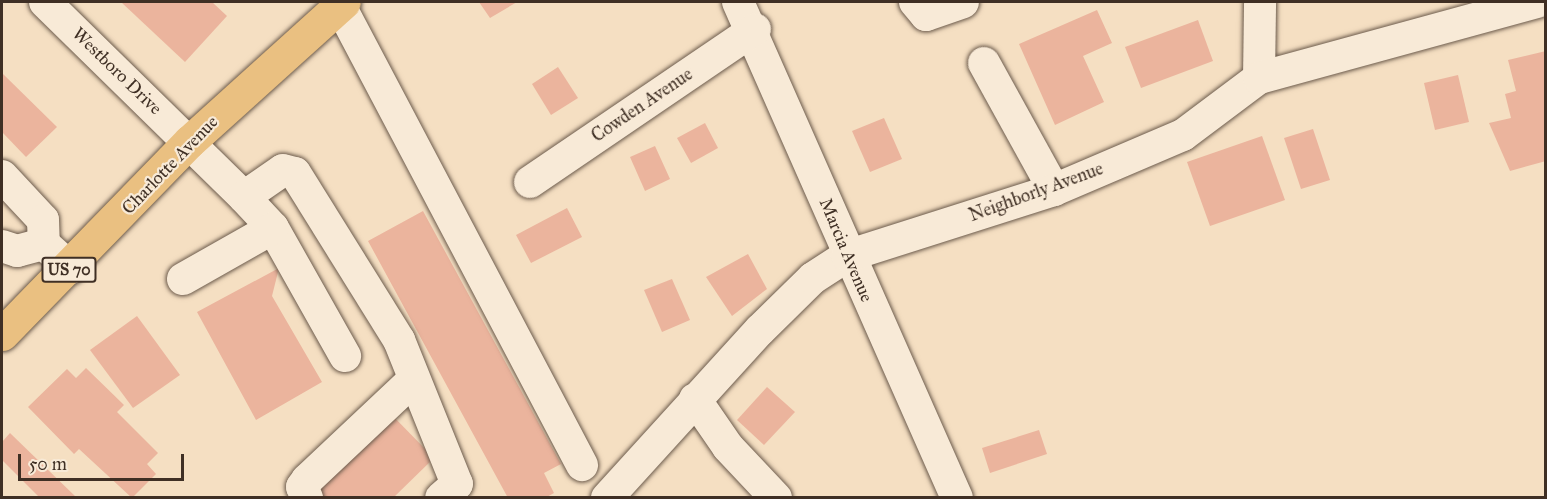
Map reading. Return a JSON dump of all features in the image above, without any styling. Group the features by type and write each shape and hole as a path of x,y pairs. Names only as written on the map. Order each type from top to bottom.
{"main road":[{"name":"Charlotte Avenue","path":"5,323 71,268 190,141 342,4"}],"street":[{"name":"Westboro Drive","path":"45,2 190,141 273,228 345,356"},
{"name":"Marcia Avenue","path":"738,2 755,29 847,256 957,498"},
{"path":"915,2 926,15 963,2"},
{"path":"1259,78 1260,2"},
{"name":"Neighborly Avenue","path":"607,498 695,399 813,278 847,256 1054,190 1183,135 1259,78 1537,2"},
{"path":"342,4 582,465"},
{"name":"Cowden Avenue","path":"530,182 755,29"},
{"path":"984,63 1054,190"},
{"path":"244,197 283,170 294,173 399,340 413,380 457,484 441,498"},
{"path":"2,176 43,220 44,244 71,268"},
{"path":"183,279 273,228"},
{"path":"2,246 16,251 44,244"},
{"path":"307,498 302,487 308,480 413,380"},
{"path":"695,399 728,447 776,498"}],"building":[{"path":"121,2 212,2 227,16 185,62"},
{"path":"479,2 517,2 490,18"},
{"path":"1097,10 1112,43 1083,56 1104,102 1055,125 1019,44"},
{"path":"1198,20 1213,61 1141,88 1125,47"},
{"path":"1546,51 1546,161 1510,171 1489,123 1511,118 1505,94 1516,91 1508,60"},
{"path":"558,67 578,98 551,115 532,84"},
{"path":"2,73 57,127 26,157 2,132"},
{"path":"1458,75 1469,122 1435,130 1424,83"},
{"path":"884,118 902,159 870,172 852,131"},
{"path":"705,123 718,148 691,163 677,138"},
{"path":"1313,129 1330,180 1301,189 1284,138"},
{"path":"1262,136 1285,200 1210,226 1187,162"},
{"path":"655,146 670,179 645,191 630,157"},
{"path":"567,208 582,237 531,263 516,235"},
{"path":"423,211 561,464 544,473 554,493 545,498 508,498 368,241"},
{"path":"748,254 767,289 732,316 706,277"},
{"path":"279,268 272,296 322,382 256,420 197,312"},
{"path":"672,279 690,320 662,332 644,290"},
{"path":"137,316 180,375 133,408 90,350"},
{"path":"86,368 124,405 117,412 158,453 147,464 156,474 132,498 79,449 74,454 28,407 67,369 76,378"},
{"path":"767,387 795,412 764,445 737,420"},
{"path":"387,410 434,458 393,498 325,498 311,483"},
{"path":"1039,430 1047,454 990,473 982,448"},
{"path":"10,433 77,498 40,498 2,460 2,442"}]}
